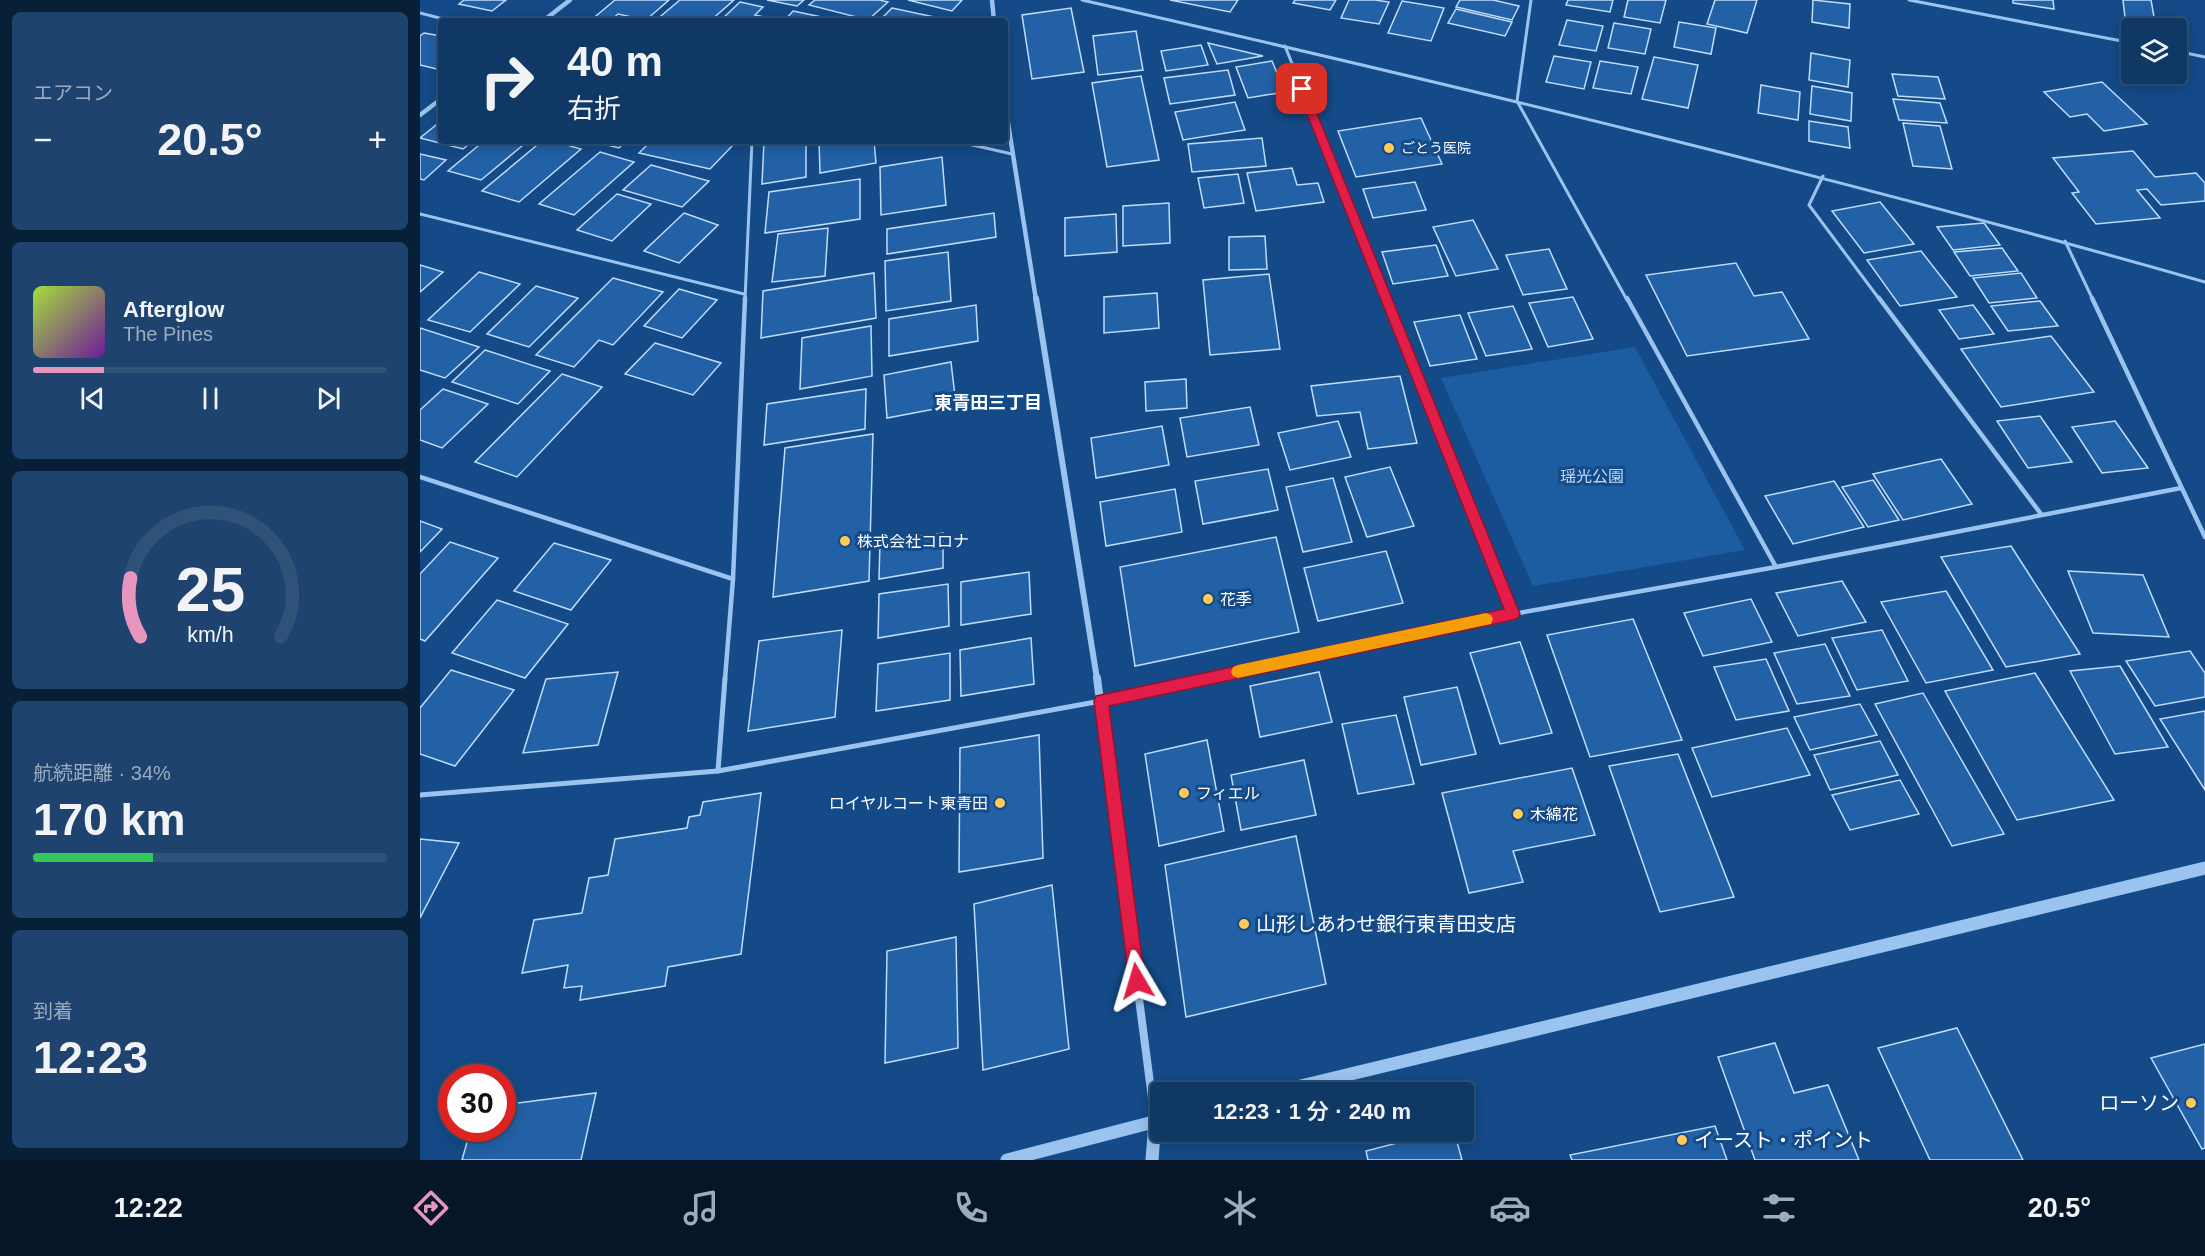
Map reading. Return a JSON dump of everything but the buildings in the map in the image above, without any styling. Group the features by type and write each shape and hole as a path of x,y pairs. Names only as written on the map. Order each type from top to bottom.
{"street":[{"path":"547,18 570,0"},
{"path":"992,0 994,18"},
{"path":"420,115 438,101"},
{"path":"1008,125 1101,701 1153,1082"},
{"path":"1317,1082 2205,868"},
{"path":"1007,1160 1150,1123"},
{"path":"1152,1160 1155,1142"}],"lane":[{"path":"1082,0 1285,45 1822,176 2066,241 2205,282"},
{"path":"1531,0 1517,101 1776,567"},
{"path":"1909,0 2121,41"},
{"path":"420,13 439,18"},
{"path":"1285,45 1513,614"},
{"path":"2187,53 2205,57"},
{"path":"718,771 733,579 752,144"},
{"path":"968,144 1012,154"},
{"path":"1822,176 1809,205 2041,514"},
{"path":"420,214 744,294"},
{"path":"2066,241 2205,537"},
{"path":"420,477 733,579"},
{"path":"420,795 718,771 1101,701 1513,614 1776,567 2041,514 2181,489"}],"green space":[{"name":"瑶光公園","path":"1635,347 1745,550 1533,586 1441,378"}],"slow traffic":[{"path":"1238,672 1486,619"}],"place":[{"name":"ごとう医院","path":"1389,148"},
{"name":"株式会社コロナ","path":"845,541"},
{"name":"花季","path":"1208,599"},
{"name":"フィエル","path":"1184,793"},
{"name":"ロイヤルコート東青田","path":"1000,803"},
{"name":"木綿花","path":"1518,814"},
{"name":"山形しあわせ銀行東青田支店","path":"1244,924"},
{"name":"ローソン","path":"2191,1103"},
{"name":"イースト・ポイント","path":"1682,1140"}],"district":[{"name":"東青田三丁目","path":"988,403"}],"route":[{"path":"1137,981 1101,701 1513,614 1302,89"}]}
